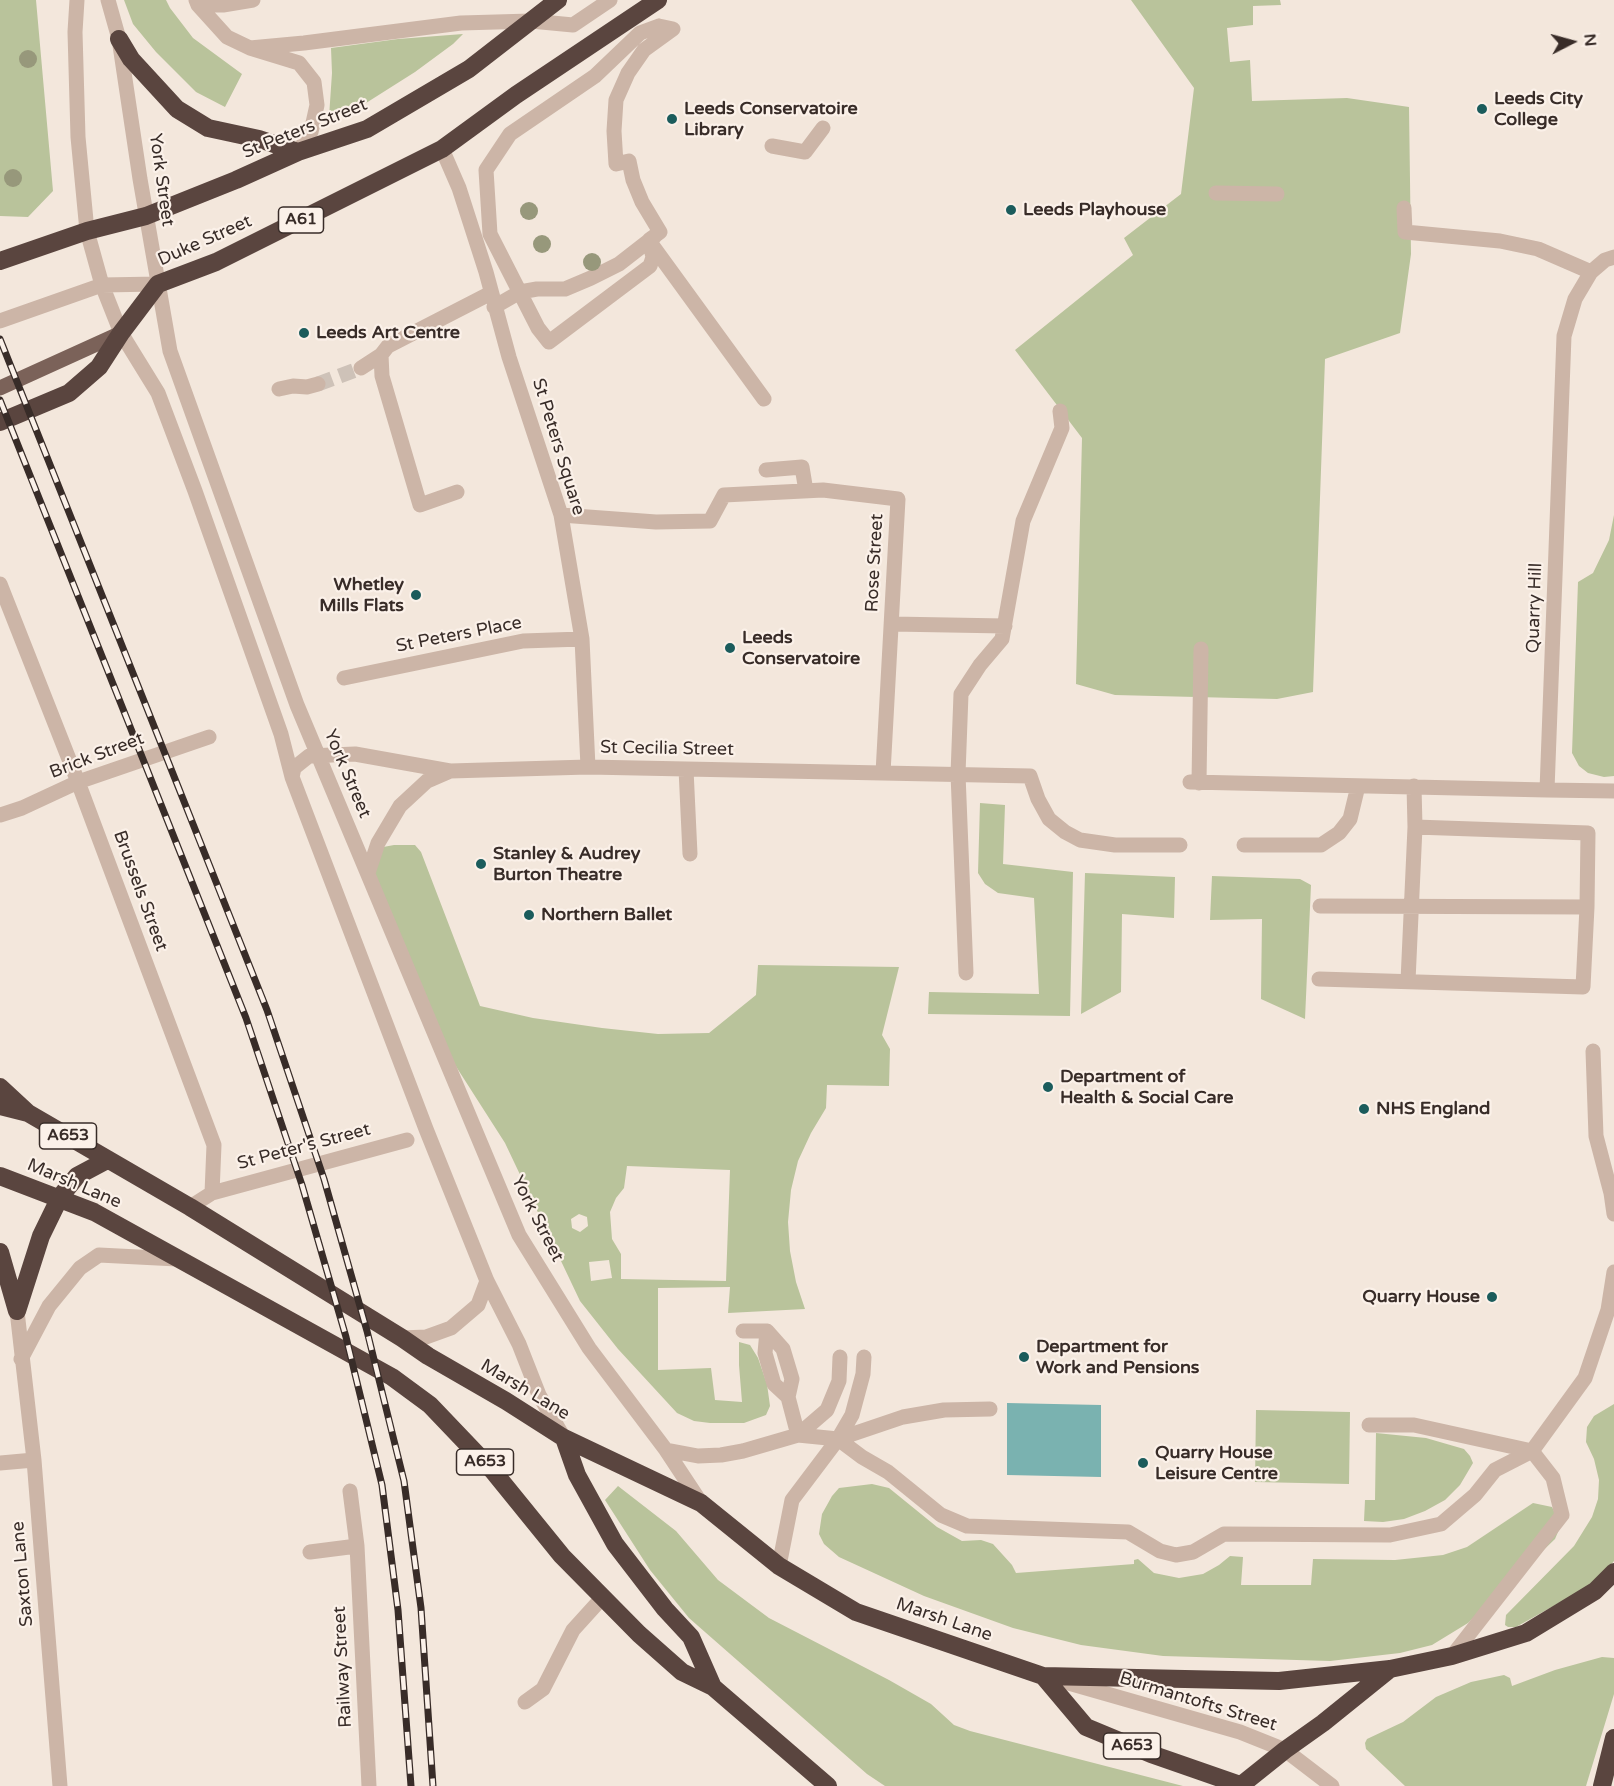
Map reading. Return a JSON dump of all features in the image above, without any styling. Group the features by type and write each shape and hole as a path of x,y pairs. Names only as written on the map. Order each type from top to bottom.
{"highway":[{"name":"St Peters Street","path":"146,216 298,152 367,129 469,69 558,0"},
{"name":"A61","path":"442,149 516,95 658,0"},
{"path":"119,39 131,59 177,109 208,128 259,139 298,152"},
{"name":"Duke Street","path":"121,333 158,284 216,262 442,149"},
{"path":"0,261 87,231 146,216"},
{"path":"0,422 69,393 99,367 121,333"},
{"name":"A653","path":"0,1087 28,1113"},
{"name":"Marsh Lane","path":"0,1106 28,1113 190,1208 564,1438 701,1503 779,1566 856,1612 1043,1676"},
{"path":"17,1311 41,1236 60,1197 77,1176 107,1160"},
{"name":"Marsh Lane","path":"0,1176 60,1197 94,1212 392,1377 430,1405 494,1471 556,1548 602,1598 682,1672 713,1687 828,1786"},
{"path":"0,1252 17,1311"},
{"path":"564,1438 577,1475 615,1544 646,1586 691,1637 713,1687"},
{"path":"1043,1676 1279,1682 1390,1669 1452,1656 1526,1634 1595,1591 1614,1572"},
{"path":"1241,1786 1390,1669"},
{"name":"A653","path":"1043,1676 1086,1727 1151,1754 1241,1786"},
{"path":"1602,1786 1614,1738"}],"main road":[{"name":"Duke Street","path":"0,388 121,333"}],"street":[{"path":"77,0 75,32 78,137 87,231 102,285 121,333 158,393 281,734 292,777 426,1129 487,1281 519,1344 539,1395 564,1438"},
{"name":"York Street","path":"108,0 119,39 146,216 170,351 284,670 519,1235 589,1348 666,1450 701,1503"},
{"path":"197,3 223,5 253,0"},
{"path":"250,48 304,44 461,23 531,21 573,25 610,0"},
{"path":"197,3 227,37 250,48 299,63 314,82 317,105 311,132 298,152"},
{"path":"361,368 381,356 388,346 492,300 520,292 537,289 565,289 619,264 649,240 660,232 642,202 629,161 616,164 614,131 616,100 628,74 645,50 673,29 659,26 640,33 595,76 510,134 486,170 490,234 520,292 538,328 549,342 651,266 653,257 649,240"},
{"path":"772,146 805,152 823,128"},
{"name":"St Peters Square","path":"442,149 459,188 486,272 492,300 561,515 582,639 588,767"},
{"path":"1216,192 1277,194"},
{"path":"1404,208 1405,232 1500,241 1538,249 1591,272"},
{"path":"649,240 663,230"},
{"path":"649,240 764,399"},
{"name":"Quarry Hill","path":"1547,790 1564,336 1575,299 1591,272 1605,260 1614,257"},
{"path":"0,321 102,285 158,284"},
{"path":"381,356 382,376 420,505 458,492"},
{"path":"279,389 318,384"},
{"path":"966,973 958,774 962,694 980,665 1002,639 1023,521 1062,428 1060,411"},
{"path":"561,515 656,522 710,521 724,495 806,491 801,467 766,470"},
{"name":"Rose Street","path":"806,491 823,490 898,500 883,773"},
{"name":"Brussels Street","path":"0,584 78,782 214,1145 212,1193"},
{"path":"892,624 1005,626"},
{"name":"St Peters Place","path":"344,678 523,641 582,639"},
{"path":"1201,648 1194,783 1614,791"},
{"name":"Brick Street","path":"0,815 22,808 78,782 209,737"},
{"name":"St Cecilia Street","path":"318,755 355,754 450,771 588,767 1030,776 1038,799 1049,819 1080,840 1115,845 1180,845"},
{"path":"292,777 294,768 301,761 309,756 318,755"},
{"path":"686,769 690,854"},
{"name":"St Cecilia Street","path":"368,873 378,843 400,806 427,781 450,771"},
{"path":"1244,845 1321,845 1339,833 1350,819 1358,786"},
{"path":"1408,981 1415,827 1414,786"},
{"path":"1318,979 1583,987 1588,833 1415,827"},
{"path":"1320,906 1587,907"},
{"path":"1593,1051 1596,1136 1614,1214"},
{"name":"St Peter's Street","path":"212,1193 407,1140"},
{"path":"190,1208 212,1193"},
{"path":"21,1359 49,1306 80,1268 99,1255 180,1259"},
{"path":"838,1439 862,1457 888,1472 941,1515 967,1527 1128,1532 1160,1551 1176,1555 1193,1552 1224,1534 1390,1535 1441,1524 1475,1495 1495,1470 1532,1451 1585,1378 1608,1310 1614,1272"},
{"path":"402,1338 426,1337 451,1328 478,1305 487,1281"},
{"name":"Saxton Lane","path":"17,1311 33,1460 60,1786"},
{"path":"743,1331 767,1331 765,1353 774,1384 788,1397 798,1435"},
{"path":"798,1435 826,1410 839,1381 840,1357"},
{"path":"779,1566 792,1500 838,1439 852,1415 859,1394 864,1357"},
{"path":"666,1450 698,1456 721,1455 798,1435 838,1439 903,1417 944,1410 990,1409"},
{"path":"1369,1425 1414,1425 1532,1451 1553,1478 1562,1515 1452,1656"},
{"path":"0,1463 33,1460"},
{"name":"Railway Street","path":"350,1491 357,1546 369,1786"},
{"path":"310,1552 357,1546"},
{"path":"525,1702 543,1689 573,1630 602,1598"},
{"name":"Burmantofts Street","path":"1043,1676 1219,1725 1285,1750 1332,1786"}],"green space":[{"path":"0,0 36,0 53,191 28,217 0,216"},
{"path":"124,0 166,0 193,38 242,74 225,107 196,92 156,52 133,24"},
{"path":"1131,0 1280,0 1281,5 1253,6 1253,25 1227,28 1230,62 1250,60 1252,101 1347,98 1409,107 1411,254 1400,333 1325,359 1313,692 1277,699 1115,695 1076,684 1082,438 1015,350 1133,255 1124,238 1181,194 1194,88"},
{"path":"463,34 415,72 355,110 329,117 331,48 398,39"},
{"path":"1614,515 1614,776 1604,777 1588,773 1579,766 1572,753 1578,582 1593,573 1609,540"},
{"path":"980,803 1005,805 1003,864 1073,872 1070,1016 928,1014 929,992 1039,994 1034,898 998,893 985,884 978,873"},
{"path":"415,845 421,852 480,1006 533,1018 602,1028 658,1034 709,1033 756,995 758,965 899,967 882,1035 890,1049 889,1086 827,1085 826,1108 798,1161 791,1190 788,1222 790,1251 796,1282 805,1309 728,1313 730,1287 658,1288 658,1370 711,1368 715,1400 742,1402 739,1342 750,1345 758,1358 767,1384 770,1406 766,1415 744,1423 710,1423 694,1421 677,1413 618,1349 580,1301 505,1143 441,1043 372,866 378,848","holes":["627,1166 730,1170 726,1281 621,1279 621,1254 612,1239 610,1212 616,1198 624,1188","579,1214 587,1217 588,1226 580,1232 572,1228 571,1219","609,1260 612,1278 591,1281 589,1262"]},
{"path":"1085,873 1175,877 1174,918 1122,914 1121,992 1081,1014"},
{"path":"1212,876 1300,879 1311,885 1305,1019 1261,999 1262,919 1210,920"},
{"path":"1614,1404 1614,1561 1598,1581 1516,1627 1508,1627 1505,1625 1506,1615 1574,1546 1592,1517 1598,1499 1599,1480 1594,1459 1586,1442 1587,1427 1594,1416"},
{"path":"1256,1410 1350,1412 1349,1484 1255,1482"},
{"path":"1376,1433 1426,1438 1464,1449 1473,1463 1460,1485 1445,1500 1425,1511 1404,1519 1383,1522 1364,1521 1365,1500 1375,1500"},
{"path":"872,1484 889,1488 937,1527 962,1541 981,1540 993,1544 1012,1565 1016,1573 1134,1564 1134,1560 1138,1559 1154,1573 1179,1578 1203,1574 1230,1556 1243,1557 1241,1585 1311,1585 1313,1559 1395,1560 1443,1555 1467,1547 1533,1503 1552,1507 1561,1525 1555,1539 1468,1623 1432,1645 1400,1653 1330,1661 1163,1656 1081,1645 1013,1628 924,1596 839,1557 824,1544 819,1534 822,1514 839,1488"},
{"path":"618,1486 676,1531 718,1580 769,1618 931,1704 954,1725 1183,1786 885,1786 867,1774 689,1618 650,1570 605,1500"},
{"path":"1602,1657 1614,1658 1614,1694 1586,1786 1405,1786 1366,1749 1367,1739 1403,1722 1436,1697 1471,1682 1504,1675 1510,1678 1512,1686 1555,1670"}],"water":[{"path":"1007,1403 1101,1405 1101,1477 1007,1475"}],"tunnel":[{"path":"318,384 361,368"}],"railway":[{"path":"0,339 267,1010 324,1179 367,1331 404,1481 421,1608 433,1786"},
{"path":"0,400 246,1018 302,1185 346,1337 382,1485 398,1610 411,1786"}],"place":[{"name":"Leeds City College","path":"1482,109"},
{"name":"Leeds Conservatoire Library","path":"672,119"},
{"name":"Leeds Playhouse","path":"1011,210"},
{"name":"Leeds Art Centre","path":"304,333"},
{"name":"Whetley Mills Flats","path":"416,595"},
{"name":"Leeds Conservatoire","path":"730,648"},
{"name":"Stanley & Audrey Burton Theatre","path":"481,864"},
{"name":"Northern Ballet","path":"529,915"},
{"name":"Department of Health & Social Care","path":"1048,1087"},
{"name":"NHS England","path":"1364,1109"},
{"name":"Quarry House","path":"1492,1297"},
{"name":"Department for Work and Pensions","path":"1024,1357"},
{"name":"Quarry House Leisure Centre","path":"1143,1463"}]}
